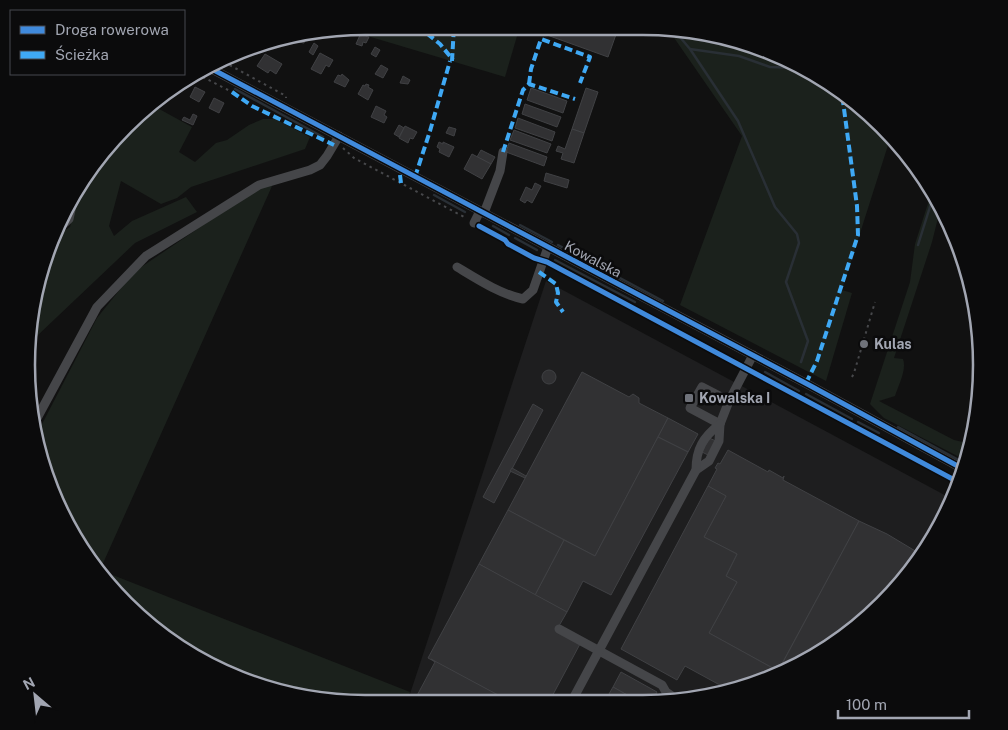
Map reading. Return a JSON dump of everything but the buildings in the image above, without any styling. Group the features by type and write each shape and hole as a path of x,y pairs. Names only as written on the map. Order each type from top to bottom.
{"street":[{"name":"Kowalska","path":"215,71 753,355 957,466"},
{"path":"39,415 97,306 146,256 259,185 310,170 320,165 339,136"},
{"path":"474,223 482,212 500,171 503,152"},
{"path":"457,267 482,282 523,299 532,290 548,247"},
{"path":"696,470 709,461 719,441 720,424 729,400 753,355"},
{"path":"720,424 690,408 702,388 729,400"},
{"path":"575,695 696,470 697,453 707,434 720,424"},
{"path":"559,629 662,685 668,694"}],"path":[{"path":"229,65 241,72"},
{"path":"203,77 232,92"},
{"path":"334,145 342,147 347,154 474,223"},
{"path":"852,377 875,302"}],"shaded area":[{"path":"364,35 517,35 505,77"},
{"path":"673,37 728,46 789,69 844,103 888,144 842,290 852,293 826,381 680,305 742,136"},
{"path":"158,108 192,127 179,152 195,162 216,143 227,140 249,125 263,119 275,119 310,137 305,149 191,187 177,198 161,204 121,181 109,226 114,236 132,221 186,197 197,212 135,243 36,338 41,301 46,280 64,231 70,227 74,210 103,164 117,147"},
{"path":"277,175 102,565 79,530 60,491 46,450 41,426 97,318 134,272"},
{"path":"929,200 938,217 932,242 894,358 903,359 903,373 895,396 879,401 954,440 964,442 960,457 884,418 870,404 910,282 915,244"},
{"path":"546,281 946,496 929,530 905,566 861,613 808,651 769,670 707,689 665,694 410,695"},
{"path":"109,574 410,692 409,695 365,695 322,692 280,684 239,670 200,651 164,627 147,613"}],"waterway":[{"path":"680,37 738,121 775,207 797,234 799,243 786,282 808,341 801,362"},
{"path":"690,49 739,56 770,67 786,68"},
{"path":"235,89 323,137"},
{"path":"434,195 465,212"},
{"path":"918,245 931,204"},
{"path":"520,225 552,242"},
{"path":"493,226 509,235"},
{"path":"515,238 537,250"},
{"path":"558,245 663,301"},
{"path":"555,260 635,302"},
{"path":"765,372 799,391"},
{"path":"806,394 852,419"},
{"path":"858,422 879,433"},
{"path":"898,427 959,460"}],"marked path":[{"path":"429,35 440,44 453,60"},
{"path":"452,61 453,35"},
{"path":"529,84 531,69 541,39 590,57 580,83"},
{"path":"415,177 450,61"},
{"path":"503,152 523,90 529,84 575,99"},
{"path":"232,92 252,106 334,145"},
{"path":"806,383 817,361 858,235 857,206 843,102"},
{"path":"400,175 401,183"},
{"path":"539,272 556,284 558,293 556,302 563,312"}],"cycle path":[{"path":"215,71 809,385 957,466"},
{"path":"479,226 534,258 547,262 952,479"}],"place":[{"name":"Kulas","path":"864,344"},
{"name":"Kowalska I","path":"689,398"}]}
